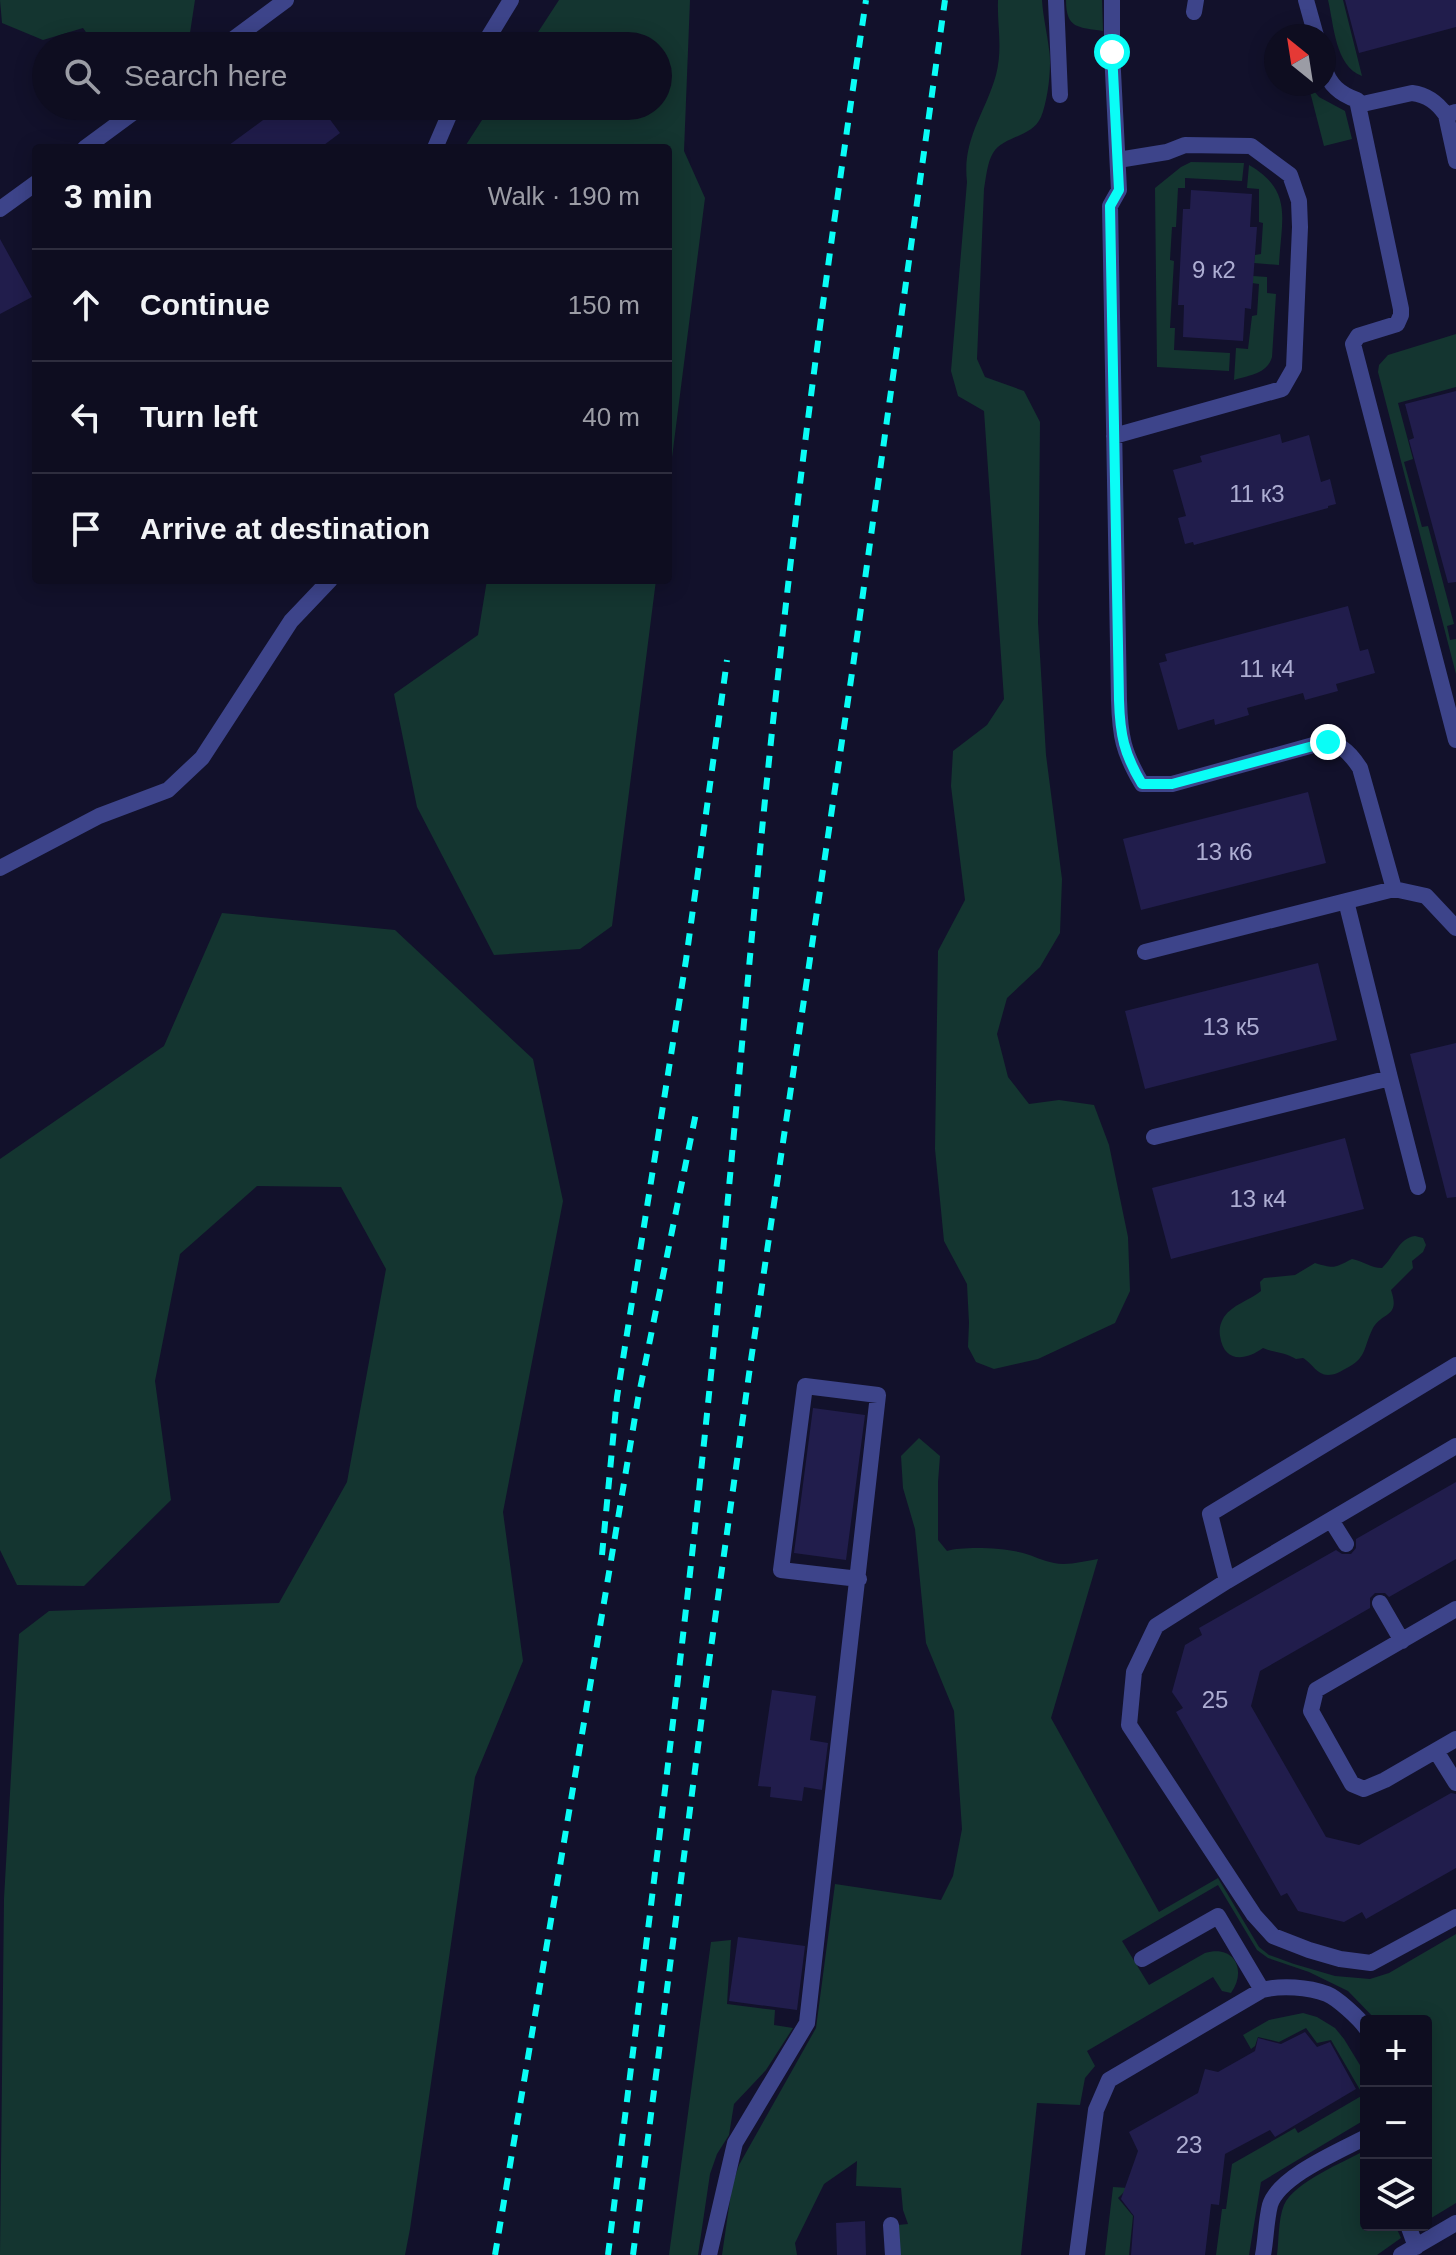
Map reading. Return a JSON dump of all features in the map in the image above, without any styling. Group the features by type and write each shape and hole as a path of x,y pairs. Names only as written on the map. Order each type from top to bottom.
{"street":[{"path":"243,32 286,0"},
{"path":"492,32 511,0"},
{"path":"1056,0 1060,95"},
{"path":"1112,0 1119,190 1110,206 1120,728 1123,745 1142,784 1172,784 1317,744 1328,742 1342,747 1360,768 1394,889"},
{"path":"1306,0 1313,24"},
{"path":"1336,87 1357,100 1401,315 1397,324 1354,339 1354,352 1456,740"},
{"path":"1358,105 1412,93 1434,101 1451,113 1456,161"},
{"path":"90,144 123,120"},
{"path":"437,144 447,120"},
{"path":"1114,436 1282,389 1294,368 1300,227 1299,201 1290,175 1251,146 1185,145 1167,152 1118,160"},
{"path":"0,209 32,186"},
{"path":"0,868 99,816 168,790 202,758 291,621 326,584"},
{"path":"1145,952 1394,889 1426,896 1456,928"},
{"path":"1346,901 1418,1187"},
{"path":"1154,1137 1390,1078"},
{"path":"1227,1581 1210,1514 1456,1365"},
{"path":"709,2255 735,2143 807,2023 859,1579 878,1395 805,1386 781,1570 859,1579"},
{"path":"1456,1446 1156,1626 1134,1672 1129,1725 1254,1915 1273,1936 1340,1959 1371,1963 1456,1917"},
{"path":"1331,1520 1346,1544"},
{"path":"1380,1603 1402,1641"},
{"path":"1456,1609 1316,1690 1311,1711 1352,1784 1364,1789 1456,1739"},
{"path":"1436,1751 1456,1783"},
{"path":"1142,1959 1218,1916 1262,1990"},
{"path":"1077,2255 1096,2110 1109,2080 1262,1990 1274,1987 1328,1995 1360,2023"},
{"path":"1263,2255 1271,2204 1278,2190 1292,2178 1360,2140"},
{"path":"1408,2251 1456,2223"},
{"path":"891,2225 893,2255"}],"green space":[{"path":"0,0 195,0 190,32 86,32 83,28 70,32 32,32 32,35 2,23"},
{"path":"559,0 690,0 684,151 705,198 672,458 672,144 467,144 482,120 672,120 672,32 538,32"},
{"path":"998,0 1042,0 1050,56 1050,74 1041,117 1031,129 998,147 988,166 984,189 977,359 985,377 1024,391 1040,422 1038,623 1046,755 1062,879 1060,933 1040,967 1007,998 997,1034 1008,1077 1029,1104 1059,1100 1094,1105 1109,1145 1128,1237 1130,1291 1115,1323 1038,1359 994,1369 976,1362 968,1347 967,1284 944,1241 935,1149 938,951 965,900 951,786 953,751 987,725 1004,699 984,411 958,396 951,371 966,167 971,140 998,65"},
{"path":"1066,0 1102,0 1103,31 1075,25 1068,17"},
{"path":"1328,0 1343,0 1362,76 1346,63 1336,38 1336,24 1332,24"},
{"path":"1311,96 1318,96 1345,111 1352,139 1324,146"},
{"path":"1191,162 1244,163 1242,181 1185,178 1185,188 1178,188 1176,227 1172,227 1170,260 1174,261 1170,328 1175,328 1174,350 1230,353 1229,371 1157,367 1155,188"},
{"path":"1249,165 1273,185 1279,196 1282,220 1279,265 1254,263 1255,255 1261,254 1263,223 1259,222 1259,189 1247,188"},
{"path":"1253,276 1267,277 1267,293 1276,294 1272,357 1262,370 1234,380 1236,348 1248,349 1252,316 1257,315 1259,284 1252,283"},
{"path":"1456,334 1456,387 1398,403 1413,459 1404,462 1422,527 1428,526 1454,624 1447,626 1450,640 1456,639 1456,674 1378,372 1379,365 1388,355"},
{"path":"486,584 655,584 612,926 580,949 494,955 417,807 394,694 478,635"},
{"path":"222,913 395,930 533,1059 563,1201 503,1512 523,1661 475,1777 405,2255 0,2255 4,1899 19,1634 49,1611 279,1603 347,1482 386,1269 341,1187 257,1186 180,1254 155,1381 171,1500 84,1586 17,1585 0,1550 0,1159 164,1046"},
{"path":"1415,1236 1423,1238 1426,1245 1423,1252 1412,1261 1413,1268 1391,1290 1392,1310 1376,1324 1363,1352 1352,1365 1328,1375 1303,1358 1296,1359 1263,1348 1236,1357 1222,1345 1220,1326 1227,1313 1261,1291 1260,1282 1264,1278 1295,1275 1315,1263 1334,1267 1352,1259 1382,1268 1401,1244"},
{"path":"919,1438 940,1456 938,1540 947,1551 974,1548 1006,1550 1059,1564 1098,1559 1051,1718 1159,1912 1218,1878 1259,1947 1269,1955 1335,1976 1370,1979 1389,1973 1456,1934 1456,2203 1432,2218 1432,2015 1371,2015 1348,1991 1309,1972 1268,1958 1257,1950 1218,1885 1122,1941 1149,1985 1205,1953 1215,1951 1224,1952 1235,1961 1238,1968 1236,1985 1231,1993 1222,1991 1213,1977 1087,2051 1095,2066 1085,2078 1080,2105 1037,2103 1021,2255 899,2255 898,2225 908,2224 901,2188 856,2186 857,2161 824,2184 795,2243 797,2255 722,2255 732,2186 739,2165 816,2028 835,1884 941,1900 953,1876 962,1829 954,1711 926,1643 915,1529 903,1488 901,1456"},
{"path":"731,1940 727,2004 775,2010 774,2025 793,2028 766,2070 734,2104 729,2135 717,2154 710,2174 698,2255 669,2255 711,1942"},
{"path":"1303,2013 1335,2028 1360,2065 1360,2090 1331,2040 1317,2043 1306,2028 1279,2042 1258,2037 1251,2049 1243,2035 1269,2020"},
{"path":"1360,2097 1360,2123 1261,2182 1249,2255 1216,2255 1232,2164 1295,2128 1298,2133"},
{"path":"1360,2153 1360,2231 1398,2231 1401,2238 1377,2255 1277,2255 1284,2205 1298,2188"},
{"path":"1113,2187 1128,2188 1118,2198 1133,2216 1129,2255 1105,2255"}],"building":[{"path":"1345,0 1456,0 1456,27 1359,53"},
{"path":"263,120 330,120 340,133 325,144 230,144"},
{"path":"1191,190 1252,194 1250,227 1257,227 1251,309 1245,308 1243,341 1183,337 1184,305 1178,305 1183,209 1190,209"},
{"path":"0,239 32,297 0,314"},
{"path":"1456,391 1456,582 1448,583 1409,440 1414,438 1405,404"},
{"path":"1280,434 1282,443 1309,435 1321,482 1330,479 1336,504 1194,545 1193,542 1185,544 1178,518 1186,516 1173,470 1202,462 1200,456"},
{"path":"1348,606 1360,651 1368,649 1375,673 1336,684 1338,691 1305,700 1303,693 1247,708 1249,715 1215,725 1214,719 1178,730 1159,663 1167,661 1165,654"},
{"path":"1308,792 1326,863 1141,910 1123,839"},
{"path":"1318,963 1337,1040 1145,1089 1125,1011"},
{"path":"1456,1043 1456,1197 1447,1198 1410,1054"},
{"path":"1345,1138 1364,1209 1171,1259 1152,1188"},
{"path":"813,1408 865,1415 846,1560 794,1553"},
{"path":"1456,1482 1456,1559 1389,1597 1385,1593 1375,1593 1370,1598 1370,1608 1260,1671 1251,1706 1326,1837 1359,1845 1451,1793 1456,1794 1456,1868 1366,1919 1362,1912 1344,1922 1298,1911 1287,1893 1281,1896 1176,1712 1183,1708 1172,1692 1185,1645 1202,1635 1199,1628 1336,1550 1351,1554 1356,1548 1356,1539"},
{"path":"772,1690 816,1696 810,1740 828,1743 822,1790 804,1787 802,1801 770,1797 771,1787 758,1786"},
{"path":"738,1937 805,1946 797,2010 729,2001"},
{"path":"1305,2032 1317,2047 1330,2042 1356,2089 1275,2137 1270,2130 1225,2154 1219,2205 1211,2204 1205,2255 1131,2255 1134,2216 1121,2199 1138,2151 1129,2132 1198,2093 1205,2069 1218,2072 1255,2051 1258,2038 1281,2044"},
{"path":"865,2221 866,2255 837,2255 836,2223"}],"railway":[{"path":"608,2255 698,1502 788,583 819,333 866,0"},
{"path":"633,2255 706,1684 853,666 945,0"},
{"path":"602,1555 617,1397 686,960 727,660"},
{"path":"495,2255 638,1399 697,1108"}],"route":[{"path":"1112,52 1119,190 1110,206 1119,700 1123,745 1142,784 1172,784 1328,742"}]}
